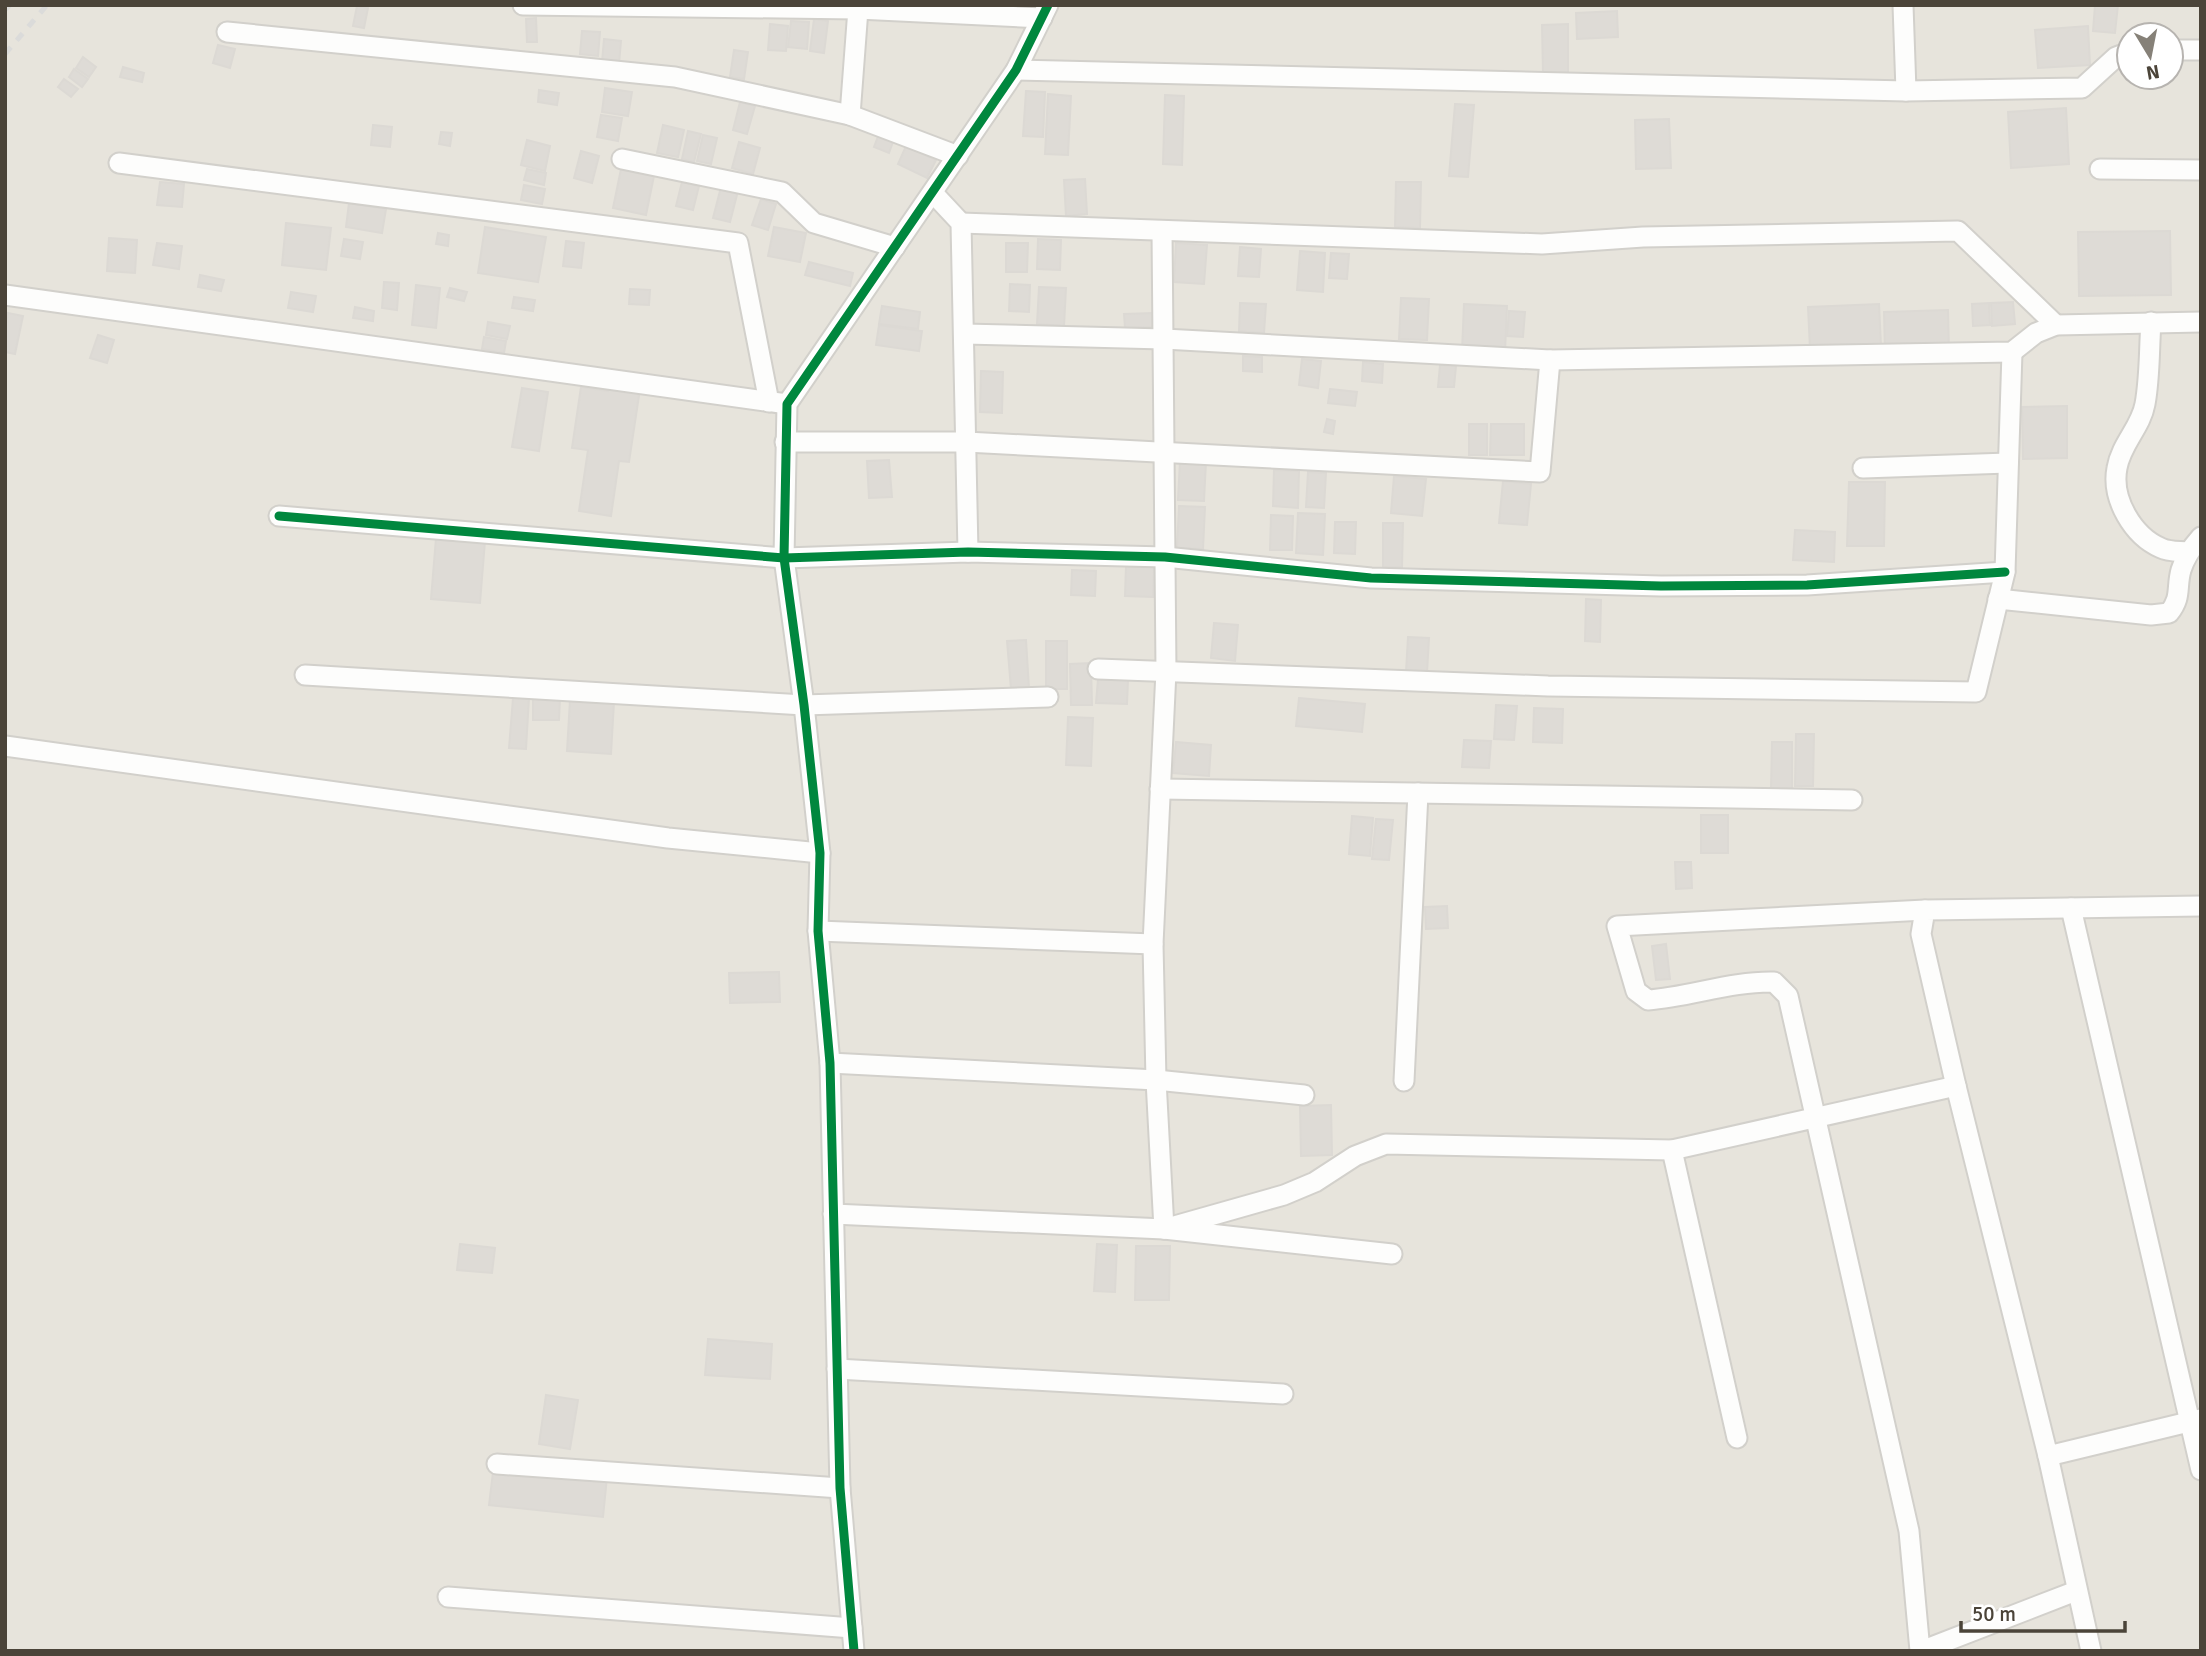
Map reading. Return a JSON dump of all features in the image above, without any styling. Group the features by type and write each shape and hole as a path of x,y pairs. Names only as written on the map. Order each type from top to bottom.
{"street":[{"path":"523,5 1045,11 1016,70 933,193 778,403"},
{"path":"1903,5 1906,91"},
{"path":"850,115 858,9"},
{"path":"227,32 675,77 850,115 958,156"},
{"path":"1016,70 1906,91 2082,88 2115,58"},
{"path":"622,159 782,192 814,223 895,247"},
{"path":"119,163 738,243 778,403 785,442 784,558 820,853 818,931 830,1063 841,1488 854,1651"},
{"path":"2100,169 2201,170"},
{"path":"933,193 961,223 968,552"},
{"path":"961,223 1542,244 1643,237 1958,232 2056,325"},
{"path":"1162,231 1166,671 1153,944 1156,1080 1164,1229"},
{"path":"5,295 778,403"},
{"path":"2151,322 2145,403 2141,420 2122,451 2116,469 2116,482 2129,522 2147,540 2163,550 2188,552"},
{"path":"964,334 1164,340 1550,360 2012,352 2036,333 2056,325 2201,322"},
{"path":"1098,669 1548,686 1976,692 2005,572 2012,352"},
{"path":"785,442 966,442 1541,472 1550,360"},
{"path":"1863,468 2008,463"},
{"path":"279,516 784,558 968,552 1165,557 1371,578 1661,586 1807,585 2005,572"},
{"path":"1998,598 2151,615 2169,613 2178,601 2180,572 2188,552 2201,537"},
{"path":"305,675 804,705 1048,698"},
{"path":"5,746 668,838 820,853"},
{"path":"1160,789 1852,800"},
{"path":"1404,1081 1418,793"},
{"path":"2076,1591 1921,1651 1909,1531 1788,996 1774,982 1754,981 1648,1000 1636,991 1617,926 1925,910 2201,906"},
{"path":"2071,908 2194,1420 2201,1470"},
{"path":"1925,910 1921,934 2048,1456 2091,1651"},
{"path":"818,931 1153,944"},
{"path":"830,1063 1156,1080 1304,1094"},
{"path":"1164,1229 1284,1195 1315,1182 1354,1156 1386,1144 1672,1150 1956,1086"},
{"path":"1672,1150 1737,1438"},
{"path":"833,1214 1164,1229 1392,1254"},
{"path":"837,1369 1283,1394"},
{"path":"2048,1456 2194,1420"},
{"path":"498,1464 841,1488"},
{"path":"448,1597 852,1628"}],"shaded area":[{"path":"5,5 2201,5 2201,1651 5,1651"}],"building":[{"path":"2095,5 2118,5 2115,33 2093,31"},
{"path":"357,6 368,8 364,28 353,26"},
{"path":"1617,11 1618,37 1577,39 1576,13"},
{"path":"536,18 537,42 527,42 526,19"},
{"path":"814,19 828,21 824,53 810,51"},
{"path":"791,21 809,22 807,49 788,47"},
{"path":"770,24 788,26 786,51 768,50"},
{"path":"1568,24 1568,73 1543,73 1542,25"},
{"path":"2088,26 2090,65 2038,68 2035,30"},
{"path":"582,31 600,32 598,56 580,54"},
{"path":"604,39 621,41 619,64 602,62"},
{"path":"218,45 235,49 230,68 213,63"},
{"path":"734,50 748,52 744,79 730,77"},
{"path":"83,57 96,67 89,77 76,68"},
{"path":"123,67 144,73 142,82 120,77"},
{"path":"74,69 88,79 82,87 69,77"},
{"path":"64,79 78,89 71,97 58,87"},
{"path":"605,88 632,92 628,116 602,112"},
{"path":"539,90 559,93 557,105 538,102"},
{"path":"1026,91 1045,92 1043,137 1023,136"},
{"path":"1048,94 1071,96 1068,155 1045,154"},
{"path":"1165,95 1184,96 1182,165 1163,164"},
{"path":"740,102 755,106 747,134 733,130"},
{"path":"1455,104 1474,105 1468,177 1449,176"},
{"path":"2066,108 2069,164 2011,168 2008,112"},
{"path":"601,115 622,118 618,141 597,137"},
{"path":"1669,119 1671,168 1636,169 1635,120"},
{"path":"373,125 392,127 390,147 371,145"},
{"path":"663,125 684,130 678,157 657,153"},
{"path":"688,131 701,134 694,162 682,159"},
{"path":"441,132 452,133 450,146 439,144"},
{"path":"879,134 894,139 889,153 874,147"},
{"path":"703,135 717,138 711,164 697,161"},
{"path":"527,140 550,146 545,171 521,165"},
{"path":"739,142 760,148 753,174 732,168"},
{"path":"906,146 936,160 927,178 898,164"},
{"path":"581,151 599,156 592,183 574,178"},
{"path":"527,169 546,173 544,185 524,180"},
{"path":"621,169 654,176 646,215 613,208"},
{"path":"1085,179 1087,214 1066,216 1064,180"},
{"path":"160,182 184,184 182,207 157,205"},
{"path":"682,182 699,186 693,210 676,206"},
{"path":"1396,182 1421,182 1420,228 1395,227"},
{"path":"524,185 545,189 542,204 521,200"},
{"path":"721,187 738,191 730,222 713,218"},
{"path":"761,199 776,204 768,230 752,225"},
{"path":"349,203 386,209 382,233 346,227"},
{"path":"286,223 331,228 326,270 282,265"},
{"path":"485,227 546,237 538,282 478,273"},
{"path":"774,227 806,233 800,262 768,256"},
{"path":"2170,231 2171,295 2079,296 2078,232"},
{"path":"438,233 449,235 448,246 436,244"},
{"path":"109,238 137,240 135,273 107,271"},
{"path":"344,239 363,242 360,259 341,256"},
{"path":"1038,239 1061,240 1060,270 1037,269"},
{"path":"566,241 584,243 581,268 563,266"},
{"path":"157,243 182,246 179,269 153,265"},
{"path":"1006,243 1028,243 1027,272 1006,272"},
{"path":"1176,243 1207,245 1204,284 1174,282"},
{"path":"1240,247 1261,249 1259,277 1238,276"},
{"path":"1300,251 1325,253 1323,292 1297,290"},
{"path":"1331,253 1349,254 1347,279 1329,278"},
{"path":"809,262 853,273 850,286 805,275"},
{"path":"200,275 224,280 221,291 198,287"},
{"path":"384,282 399,283 397,310 382,308"},
{"path":"1010,284 1030,285 1029,312 1009,311"},
{"path":"416,285 440,288 436,328 412,325"},
{"path":"1039,287 1066,288 1064,326 1037,324"},
{"path":"450,288 467,292 464,301 447,297"},
{"path":"630,289 650,290 649,305 629,304"},
{"path":"291,292 316,296 313,312 288,308"},
{"path":"514,297 535,300 533,311 512,308"},
{"path":"1401,298 1429,299 1427,340 1399,339"},
{"path":"2013,302 2015,324 1992,326 1991,303"},
{"path":"1240,303 1266,304 1264,333 1239,331"},
{"path":"1989,303 1990,325 1973,326 1972,304"},
{"path":"1464,304 1507,306 1505,352 1462,351"},
{"path":"1879,304 1881,346 1810,349 1808,307"},
{"path":"882,306 920,312 918,329 879,324"},
{"path":"355,307 374,311 373,321 353,318"},
{"path":"1948,310 1949,350 1885,352 1884,312"},
{"path":"1509,311 1525,312 1523,337 1507,336"},
{"path":"8,313 23,316 15,354 5,352"},
{"path":"1153,313 1153,327 1125,328 1124,314"},
{"path":"488,322 510,326 507,339 486,335"},
{"path":"879,325 922,331 919,351 876,345"},
{"path":"98,335 114,340 107,363 90,358"},
{"path":"484,337 506,341 504,353 482,349"},
{"path":"1243,356 1262,357 1262,372 1243,371"},
{"path":"1302,359 1321,361 1318,388 1299,385"},
{"path":"1363,362 1383,364 1382,383 1362,381"},
{"path":"1440,365 1456,366 1454,387 1438,387"},
{"path":"981,371 1003,372 1002,413 980,412"},
{"path":"609,385 640,389 629,462 619,461 611,516 579,511 588,450 572,448 581,387 608,391"},
{"path":"522,388 548,392 539,451 512,447"},
{"path":"1330,389 1357,392 1355,406 1328,403"},
{"path":"2067,406 2067,458 2023,459 2022,407"},
{"path":"1327,419 1335,421 1333,434 1324,432"},
{"path":"1469,424 1487,424 1487,455 1469,455"},
{"path":"1491,424 1524,424 1524,455 1490,455"},
{"path":"889,460 892,497 869,498 867,461"},
{"path":"1180,461 1206,462 1204,501 1178,500"},
{"path":"1274,470 1299,471 1298,508 1273,506"},
{"path":"1308,472 1326,473 1324,508 1306,507"},
{"path":"1394,476 1426,479 1422,516 1391,513"},
{"path":"1503,481 1531,484 1527,525 1499,523"},
{"path":"1849,482 1885,482 1884,546 1847,546"},
{"path":"1179,506 1205,507 1203,549 1177,548"},
{"path":"1298,513 1325,514 1323,555 1296,553"},
{"path":"1271,515 1293,516 1292,550 1270,550"},
{"path":"1335,522 1356,522 1355,554 1334,553"},
{"path":"1383,523 1403,523 1402,567 1383,567"},
{"path":"1795,530 1835,532 1834,562 1793,560"},
{"path":"436,538 485,541 480,603 431,599"},
{"path":"1126,566 1154,567 1153,597 1125,596"},
{"path":"1072,570 1096,571 1095,596 1071,595"},
{"path":"1586,599 1601,600 1600,642 1585,641"},
{"path":"1214,623 1238,625 1235,661 1211,658"},
{"path":"1408,637 1429,638 1427,673 1406,672"},
{"path":"1026,640 1029,688 1011,689 1007,641"},
{"path":"1046,641 1067,641 1067,689 1046,689"},
{"path":"1091,663 1092,705 1071,705 1070,664"},
{"path":"1098,679 1128,680 1127,704 1096,703"},
{"path":"533,696 560,697 559,720 533,720"},
{"path":"513,698 529,698 526,749 509,748"},
{"path":"1299,698 1365,704 1362,732 1296,726"},
{"path":"570,700 614,702 611,754 567,751"},
{"path":"1496,705 1517,706 1514,740 1494,739"},
{"path":"1534,708 1563,709 1562,743 1533,742"},
{"path":"1068,717 1093,718 1091,766 1066,765"},
{"path":"1796,734 1814,734 1813,786 1795,786"},
{"path":"1464,740 1491,741 1489,768 1462,767"},
{"path":"1176,742 1211,745 1209,776 1173,773"},
{"path":"1772,742 1792,742 1792,789 1771,789"},
{"path":"1701,815 1728,815 1728,853 1701,853"},
{"path":"1352,816 1373,818 1370,856 1349,854"},
{"path":"1376,819 1393,820 1389,860 1372,859"},
{"path":"1675,862 1691,862 1692,888 1676,889"},
{"path":"1447,906 1448,928 1426,929 1425,907"},
{"path":"1666,944 1670,979 1656,980 1652,946"},
{"path":"779,972 780,1002 730,1003 729,973"},
{"path":"1331,1105 1332,1155 1301,1156 1300,1106"},
{"path":"460,1244 495,1248 492,1273 457,1270"},
{"path":"1097,1244 1117,1245 1115,1292 1094,1291"},
{"path":"1136,1246 1170,1246 1169,1300 1135,1300"},
{"path":"708,1339 772,1344 770,1379 705,1375"},
{"path":"546,1395 578,1400 570,1449 539,1444"},
{"path":"495,1456 608,1467 603,1517 489,1505"}],"railway":[{"path":"5,10 10,5"},
{"path":"5,54 47,5"}],"cycle path":[{"path":"854,1651 840,1488 830,1063 818,931 820,853 784,558 787,404 1016,70 1048,5"},
{"path":"279,516 784,558 968,552 1165,557 1371,578 1661,586 1807,585 2005,572"}]}
